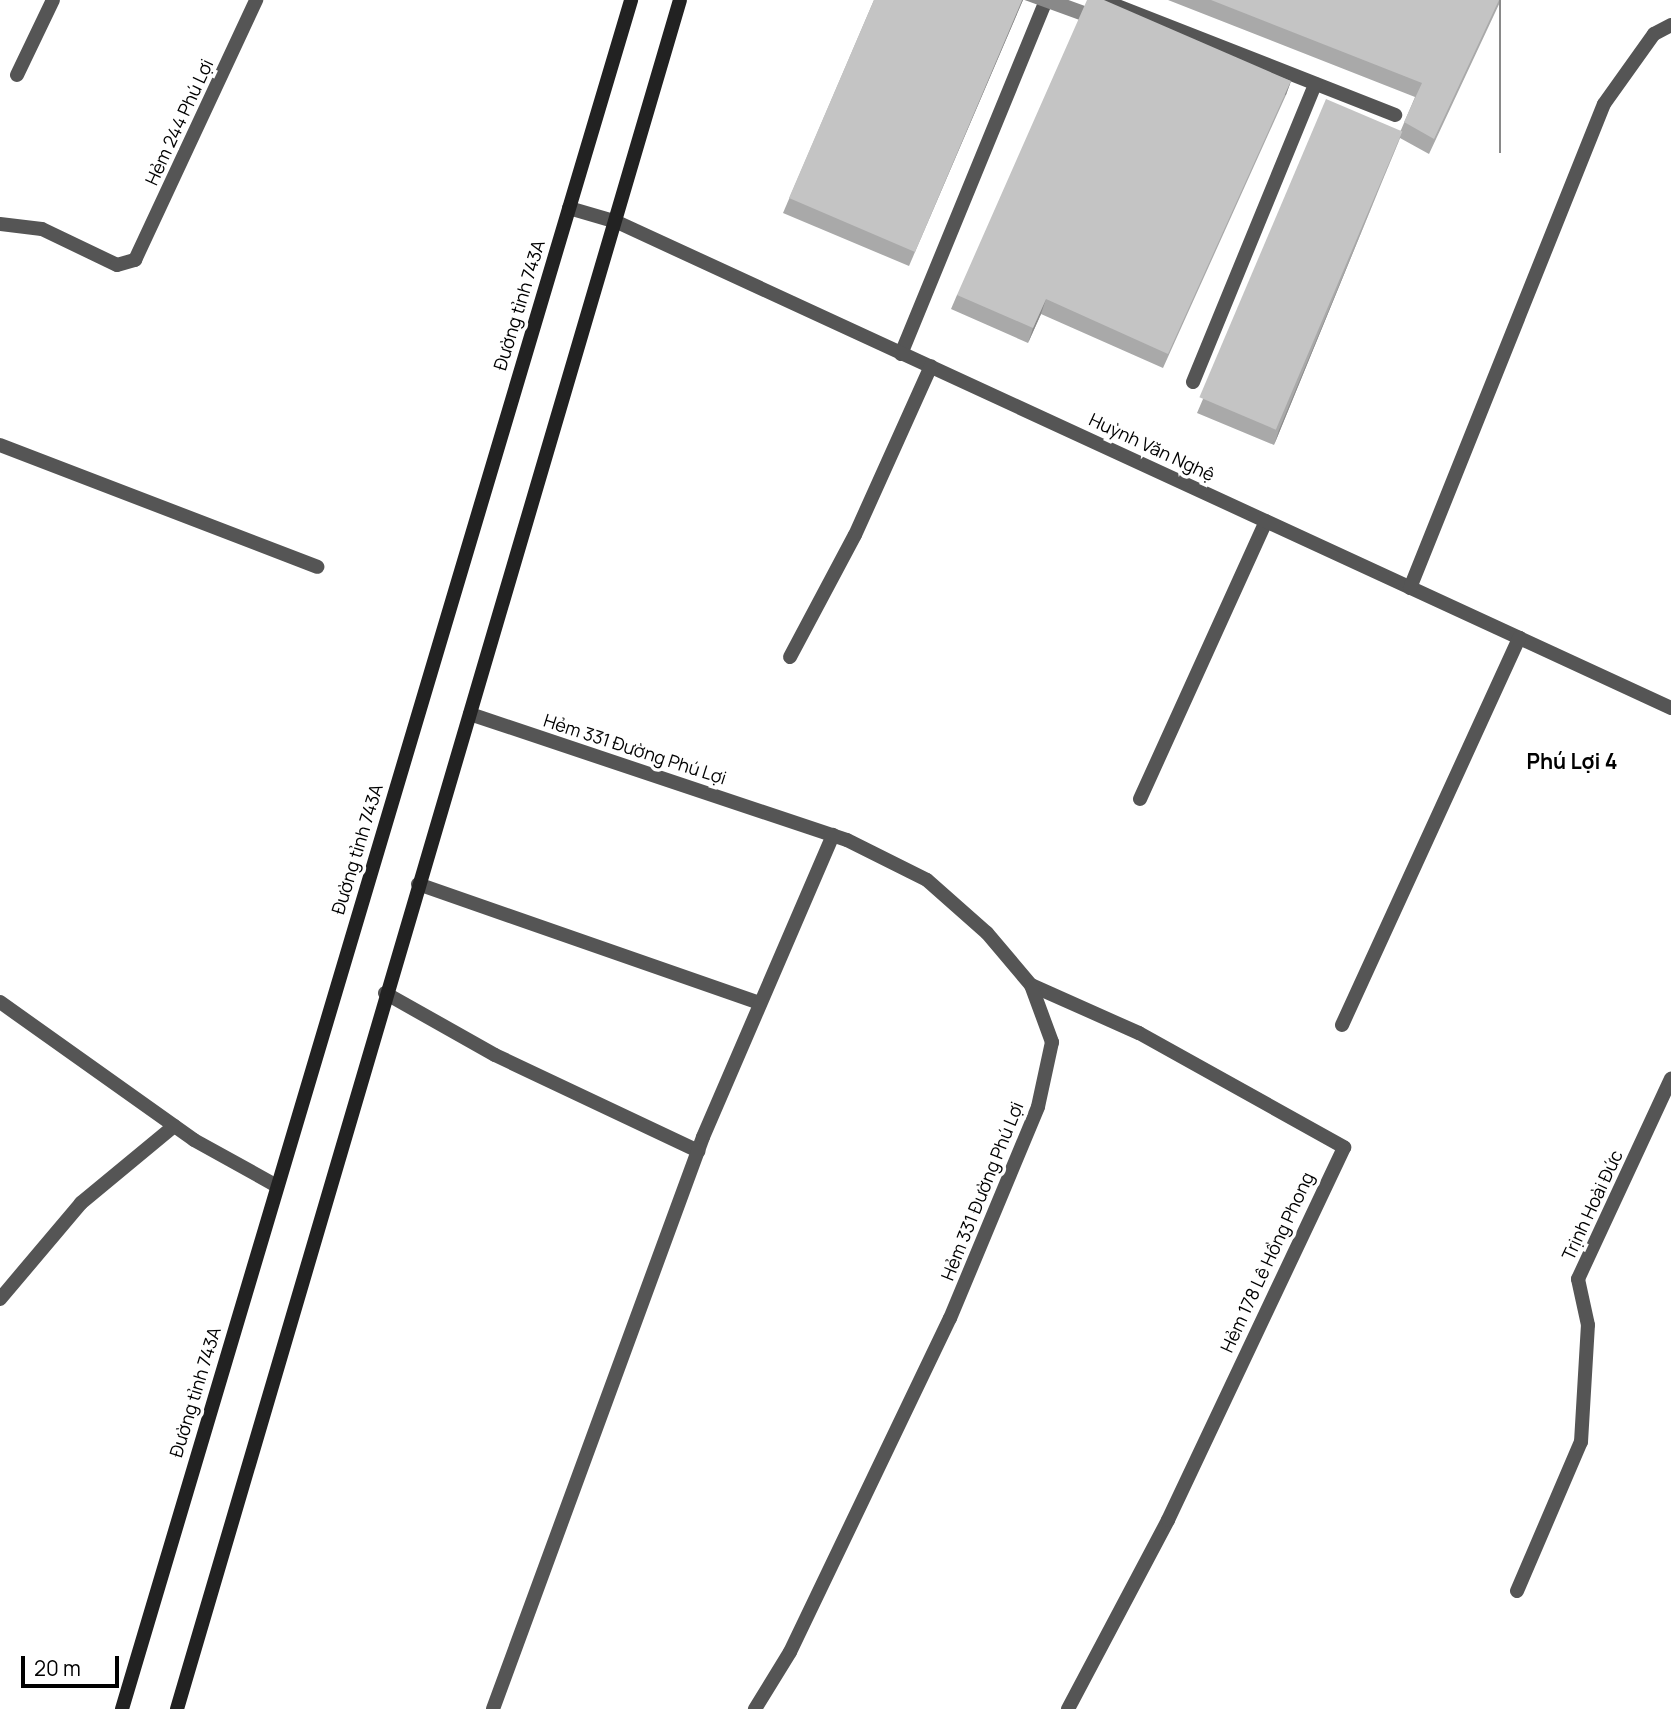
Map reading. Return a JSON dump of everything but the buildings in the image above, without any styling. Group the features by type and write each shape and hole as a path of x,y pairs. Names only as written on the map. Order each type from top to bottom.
{"main road":[{"name":"Đường tỉnh 743A","path":"122,1709 631,0"},
{"path":"177,1709 418,884 617,222 680,0"}],"street":[{"path":"17,75 53,0"},
{"name":"Hẻm 244 Phú Lợi","path":"0,225 41,229 117,265 135,260 256,0"},
{"path":"901,354 1046,0"},
{"path":"1102,0 1395,115"},
{"path":"1410,587 1604,104 1654,34 1671,25"},
{"path":"1194,382 1315,84"},
{"name":"Huỳnh Văn Nghệ","path":"569,208 617,222 1671,708"},
{"path":"790,657 855,536 931,366"},
{"path":"0,445 317,567"},
{"path":"1140,799 1266,521"},
{"path":"1342,1025 1519,638"},
{"name":"Hẻm 331 Đường Phú Lợi","path":"470,714 833,835 927,880 988,933 1031,985 1052,1042 1038,1107 950,1318 790,1652 755,1709"},
{"path":"493,1709 698,1151 833,835"},
{"path":"418,884 760,1003"},
{"name":"Hẻm 178 Lê Hồng Phong","path":"1031,985 1139,1033 1343,1147 1168,1520 1068,1709"},
{"path":"386,993 495,1055 698,1151"},
{"path":"0,1002 174,1126 277,1186"},
{"name":"Trịnh Hoài Đức","path":"1517,1591 1581,1442 1588,1325 1578,1279 1667,1099 1671,1079"},
{"path":"0,1299 81,1203 174,1126"}],"district":[{"name":"Phú Lợi 4","path":"1572,761"}]}
